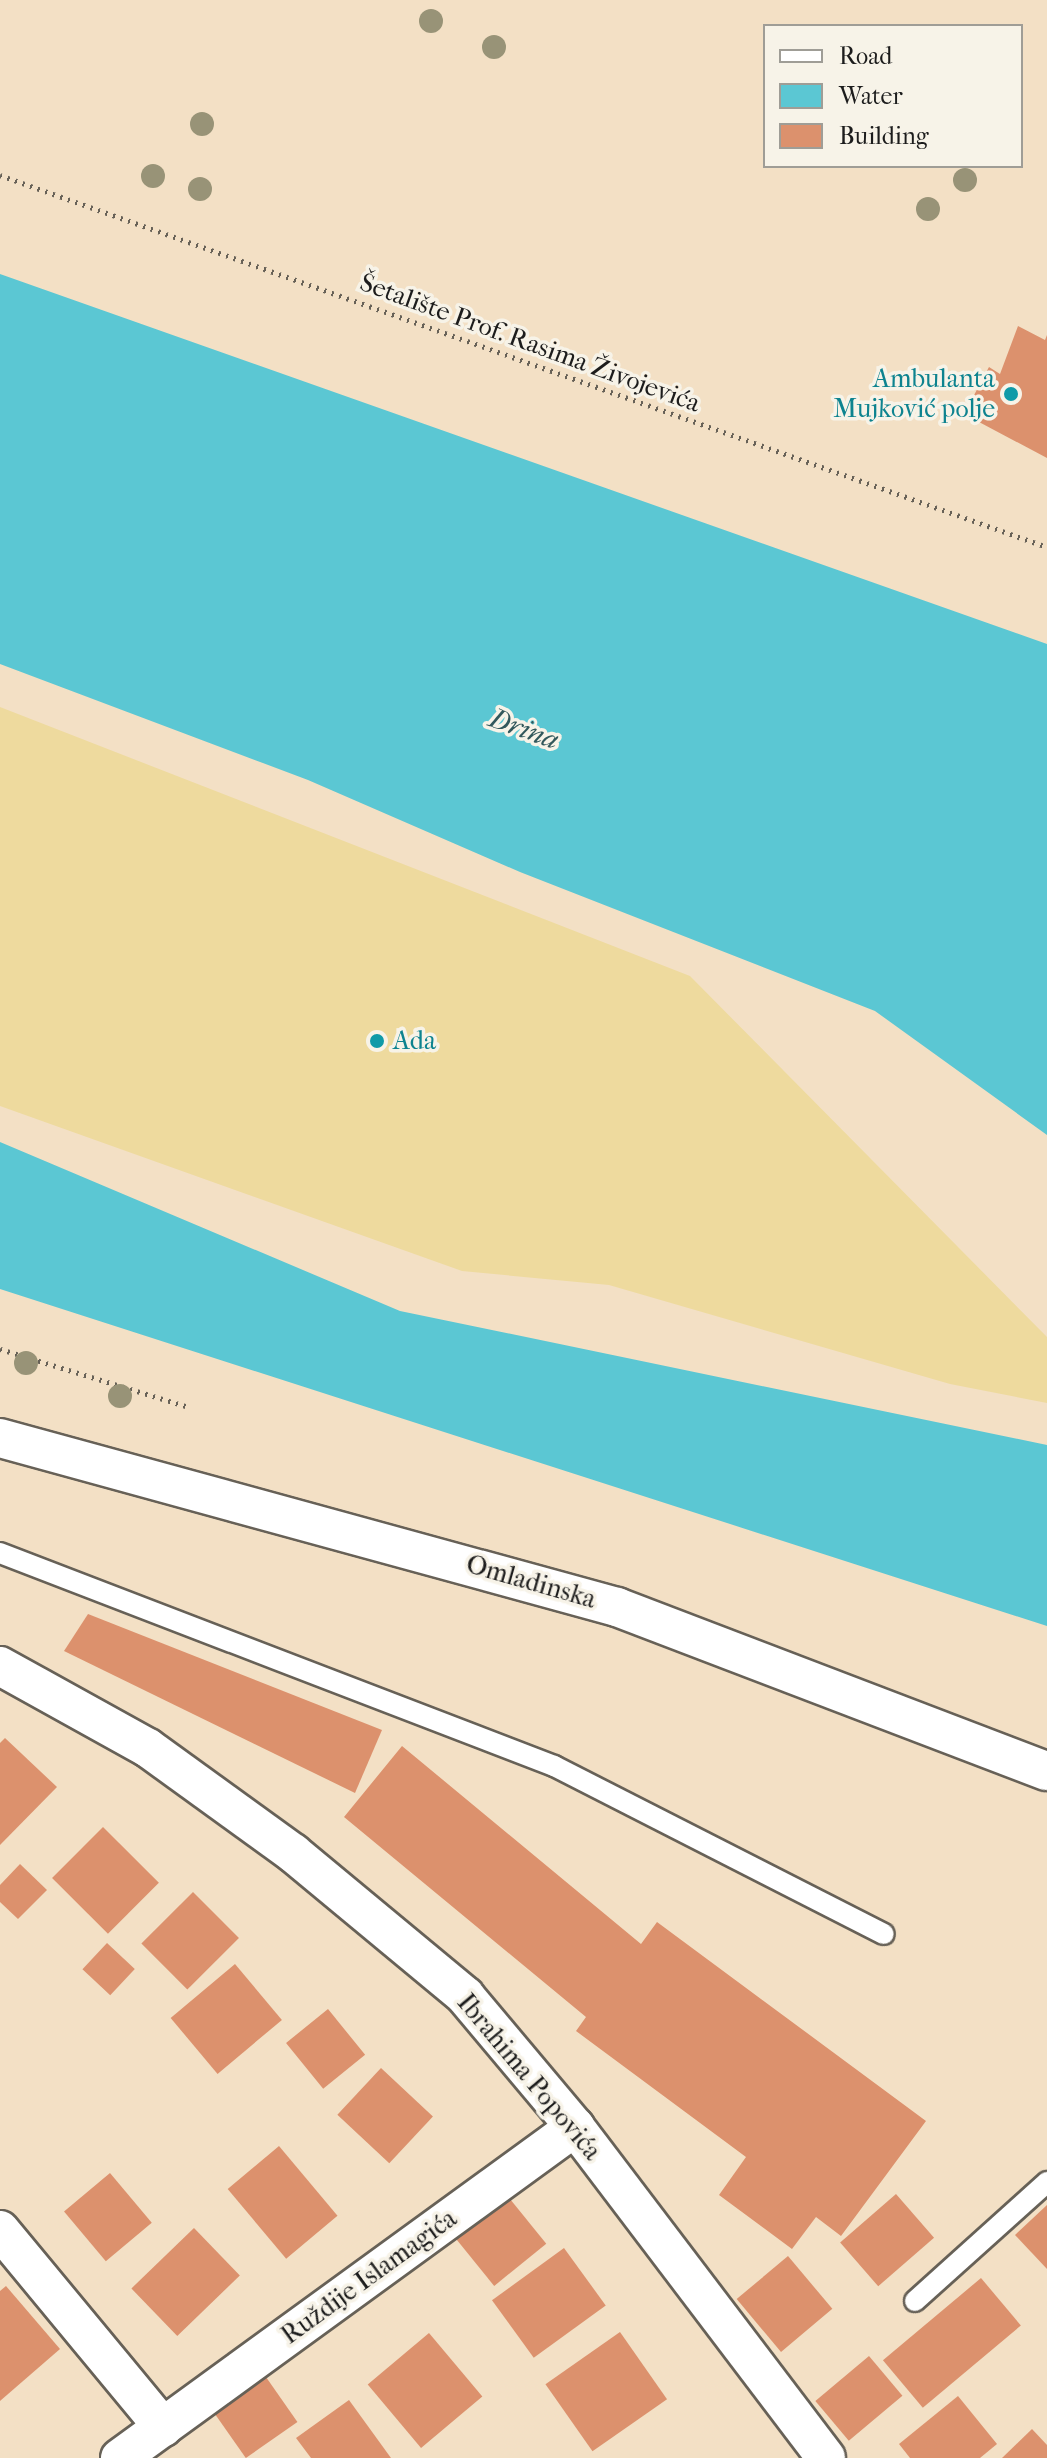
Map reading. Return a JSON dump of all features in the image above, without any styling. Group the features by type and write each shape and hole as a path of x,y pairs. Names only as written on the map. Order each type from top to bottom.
{"street":[{"name":"Omladinska","path":"0,1438 617,1607 1047,1771"},
{"name":"Ibrahima Popovića","path":"0,1666 148,1748 293,1853 465,1996 575,2127 826,2458"},
{"name":"Ruždije Islamagića","path":"120,2458 575,2127"},
{"path":"0,2230 163,2427"}],"lane":[{"path":"0,1553 554,1766 884,1934"},
{"path":"915,2301 1047,2182"}],"path":[{"name":"Šetalište Prof. Rasima Živojevića","path":"0,175 1047,547"},
{"path":"0,1349 189,1407"}],"sand":[{"name":"Ada","path":"0,707 690,976 1047,1337 1047,1403 950,1384 609,1285 462,1271 0,1106"}],"water":[{"name":"Drina","path":"0,274 1047,644 1047,1135 875,1011 520,872 308,780 0,664"},
{"path":"0,1142 400,1311 1047,1445 1047,1626 0,1289"}],"building":[{"name":"Ambulanta Mujković polje","path":"1018,326 1045,340 1047,335 1047,458 964,414 989,367 1000,374"},
{"path":"88,1614 382,1730 355,1793 64,1651"},
{"path":"5,1738 57,1787 0,1845 0,1743"},
{"path":"402,1746 641,1944 657,1922 926,2121 841,2236 816,2217 792,2249 719,2195 746,2157 576,2031 586,2017 344,1817"},
{"path":"103,1827 159,1883 108,1934 52,1878"},
{"path":"20,1864 47,1890 18,1919 0,1902 0,1885"},
{"path":"193,1892 239,1938 187,1990 141,1944"},
{"path":"107,1943 135,1969 110,1995 82,1969"},
{"path":"235,1964 282,2020 218,2074 171,2018"},
{"path":"328,2009 365,2055 323,2089 286,2043"},
{"path":"381,2068 433,2116 389,2163 337,2115"},
{"path":"279,2146 337,2216 286,2259 228,2189"},
{"path":"110,2173 152,2223 106,2261 64,2212"},
{"path":"506,2194 546,2244 494,2286 454,2236"},
{"path":"896,2194 934,2238 878,2286 840,2243"},
{"path":"1047,2205 1047,2269 1015,2235"},
{"path":"194,2228 240,2275 177,2336 131,2288"},
{"path":"564,2248 606,2305 534,2358 492,2300"},
{"path":"788,2256 832,2309 781,2352 737,2299"},
{"path":"981,2278 1021,2325 923,2408 883,2360"},
{"path":"6,2286 60,2349 0,2401 0,2291"},
{"path":"620,2332 667,2399 592,2451 545,2384"},
{"path":"429,2333 482,2397 421,2448 368,2384"},
{"path":"869,2356 902,2396 849,2441 815,2401"},
{"path":"259,2367 297,2422 246,2458 207,2403"},
{"path":"958,2396 997,2444 980,2458 910,2458 899,2444"},
{"path":"349,2400 391,2458 311,2458 296,2438"},
{"path":"1032,2429 1047,2445 1047,2458 1002,2458"}],"place":[{"name":"Ambulanta Mujković polje","path":"1011,394"},
{"name":"Ada","path":"377,1041"}]}
